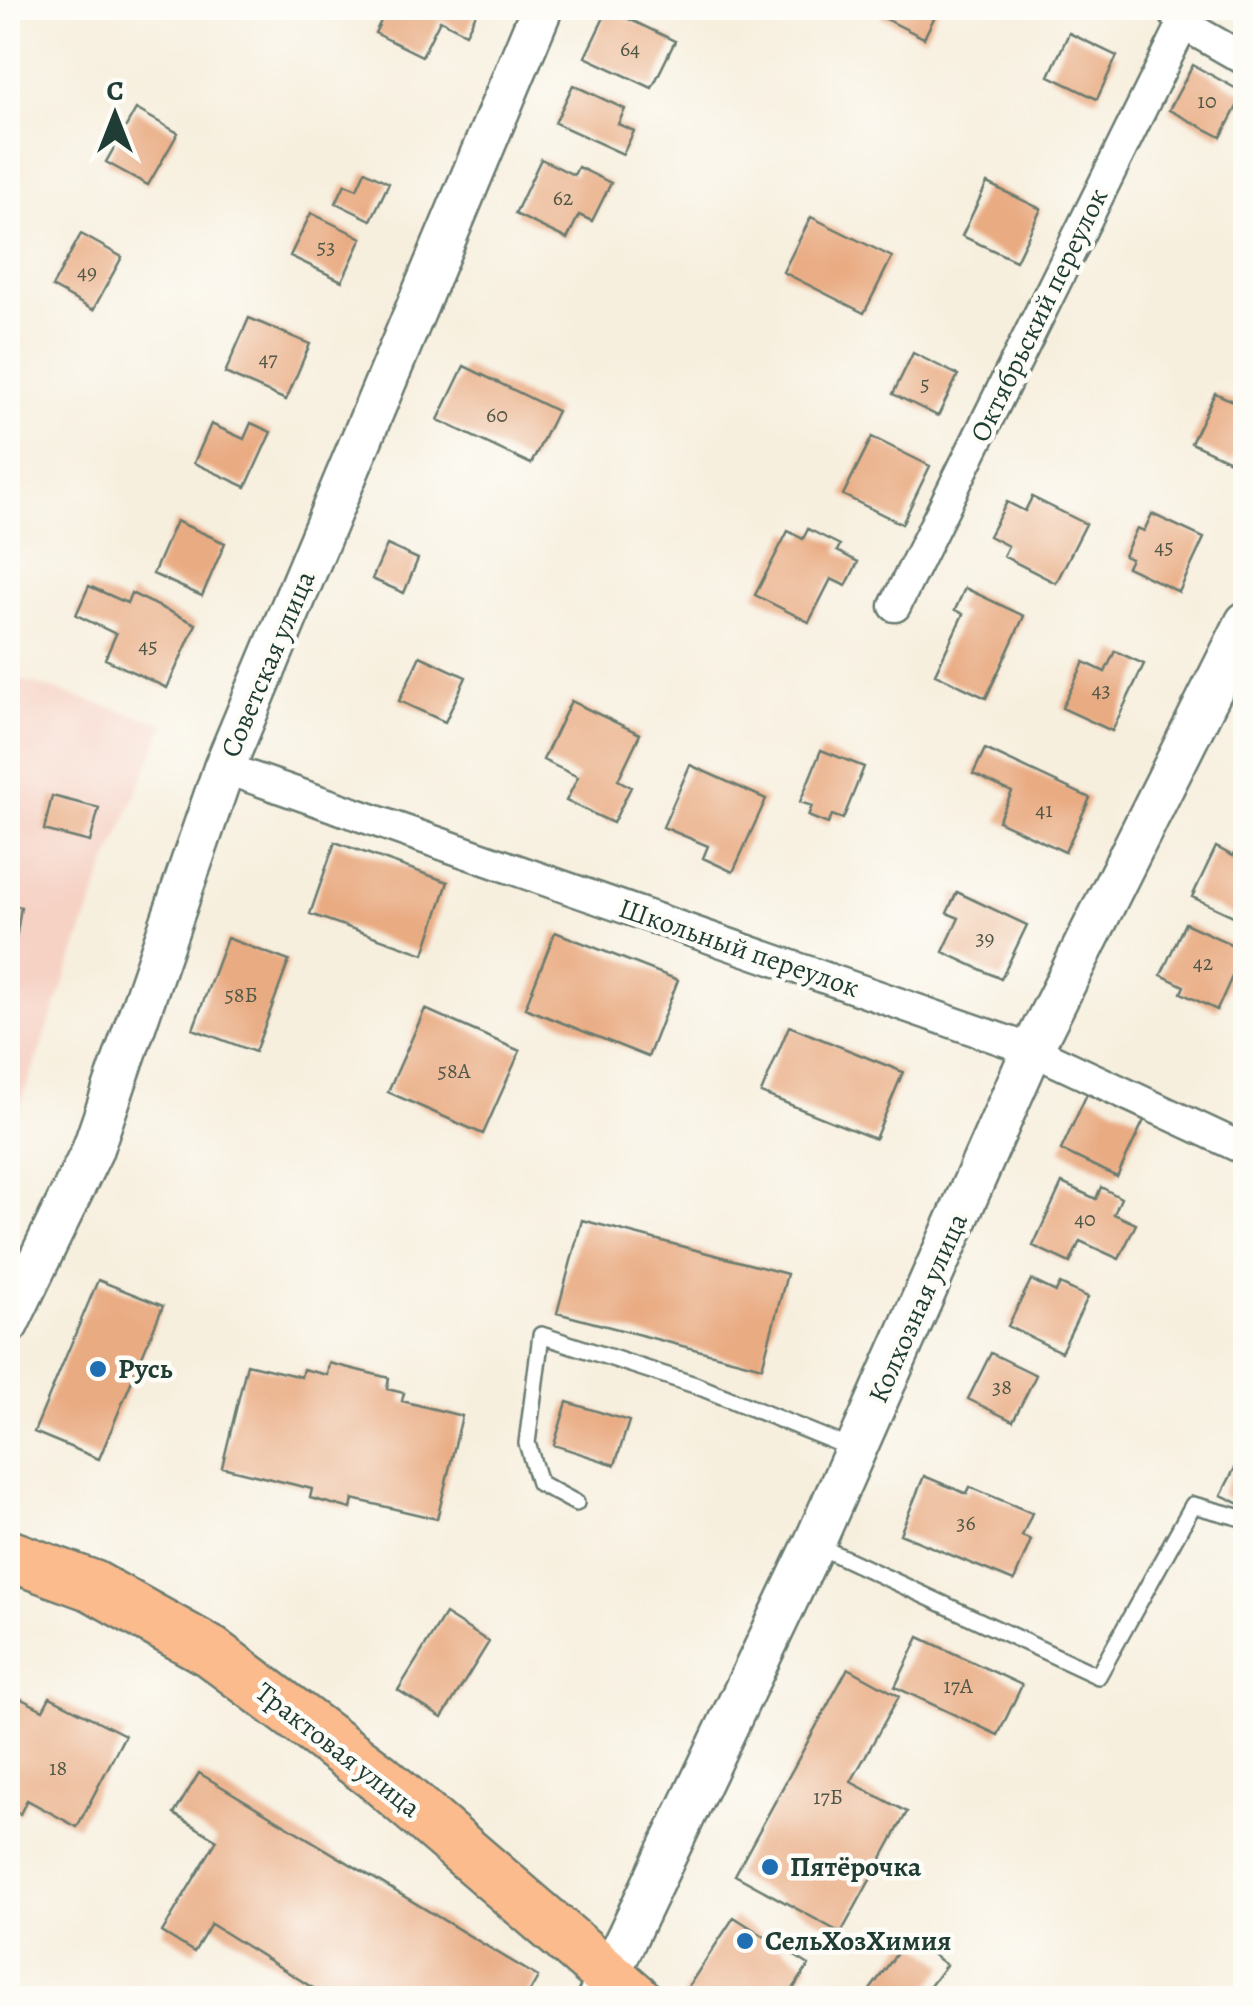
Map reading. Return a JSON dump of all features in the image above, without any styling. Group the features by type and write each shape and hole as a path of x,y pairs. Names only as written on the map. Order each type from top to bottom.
{"main road":[{"name":"Трактовая улица","path":"8,1555 93,1586 211,1652 378,1777 613,1991"}],"street":[{"name":"Советская улица","path":"8,1324 92,1151 224,768 542,8"},
{"path":"1177,16 1246,60"},
{"name":"Октябрьский переулок","path":"895,606 1177,16"},
{"name":"Колхозная улица","path":"613,1991 1032,1050 1246,622"},
{"name":"Школьный переулок","path":"224,768 1032,1050 1246,1150"}],"lane":[{"path":"576,1503 539,1482 527,1443 540,1335 695,1385 856,1450"},
{"path":"814,1544 1098,1676 1193,1505 1246,1519"}],"shaded area":[{"path":"8,676 165,724 105,869 8,1139"}],"building":[{"path":"380,8 479,8 466,33 440,20 422,56 375,33 386,11"},
{"path":"885,8 939,8 924,38 880,16"},
{"path":"608,9 675,41 652,88 585,57"},
{"path":"1069,33 1117,56 1097,99 1049,76"},
{"path":"1193,65 1244,93 1221,137 1169,110"},
{"path":"573,85 625,109 618,124 634,131 623,154 555,123"},
{"path":"136,109 178,133 148,185 106,162"},
{"path":"541,159 574,175 578,167 611,183 592,221 579,215 567,239 515,214"},
{"path":"365,171 389,183 371,220 336,203 345,184 357,189"},
{"path":"987,183 1041,209 1016,261 962,236"},
{"path":"311,213 362,238 342,281 290,256"},
{"path":"811,217 892,257 864,313 783,272"},
{"path":"81,234 122,257 93,310 52,287"},
{"path":"249,318 310,344 286,400 225,373"},
{"path":"913,353 958,375 938,416 893,394"},
{"path":"464,366 557,411 531,464 438,420"},
{"path":"1215,393 1246,407 1246,433 1232,462 1191,443"},
{"path":"251,423 271,432 246,487 194,463 211,424 244,439"},
{"path":"872,437 930,466 902,524 843,495"},
{"path":"1032,497 1086,524 1056,583 1003,556 1008,546 989,536 1007,502 1025,511"},
{"path":"1152,514 1204,538 1179,592 1127,567 1131,559 1124,556 1137,528 1144,531"},
{"path":"176,521 225,543 202,596 153,574"},
{"path":"808,529 840,545 837,551 858,562 846,586 831,579 809,622 755,595 788,531 803,539"},
{"path":"387,545 418,559 404,593 372,579"},
{"path":"89,586 127,603 131,593 196,624 167,688 105,659 116,634 76,615"},
{"path":"965,588 1024,616 986,698 935,674 963,614 955,610"},
{"path":"1115,651 1144,664 1112,731 1062,708 1084,662 1105,672"},
{"path":"420,656 466,677 445,722 399,701"},
{"path":"571,701 640,734 618,780 631,787 613,823 566,801 578,777 543,760"},
{"path":"985,749 1090,798 1065,852 998,821 1012,792 973,774"},
{"path":"821,750 864,767 843,819 832,815 828,824 808,816 812,806 800,802"},
{"path":"690,765 766,799 733,872 703,858 708,846 663,827"},
{"path":"52,796 99,808 90,842 44,830"},
{"path":"1242,838 1246,840 1246,922 1192,897 1216,847 1233,856"},
{"path":"335,842 448,882 424,954 310,914"},
{"path":"957,892 1027,925 1001,979 943,952 959,918 947,913"},
{"path":"8,904 21,907 10,978 8,978"},
{"path":"1185,923 1244,950 1217,1010 1181,993 1184,986 1161,975"},
{"path":"555,932 678,980 648,1057 525,1008"},
{"path":"227,938 289,961 255,1052 193,1029"},
{"path":"425,1009 520,1051 483,1134 388,1092"},
{"path":"789,1026 903,1072 875,1139 761,1093"},
{"path":"1087,1094 1144,1120 1117,1177 1061,1150"},
{"path":"1062,1183 1096,1199 1101,1187 1121,1198 1114,1214 1136,1224 1119,1259 1080,1241 1070,1263 1033,1246"},
{"path":"582,1220 787,1274 762,1367 557,1313"},
{"name":"Русь","path":"98,1280 163,1306 99,1459 34,1432"},
{"path":"1031,1280 1056,1292 1060,1284 1088,1297 1061,1352 1008,1326"},
{"path":"991,1353 1036,1375 1013,1421 968,1399"},
{"path":"329,1363 389,1378 387,1389 404,1393 402,1401 462,1416 437,1519 353,1499 351,1509 310,1498 312,1489 222,1467 247,1364 301,1377 303,1369 327,1375"},
{"path":"567,1402 629,1421 615,1465 554,1445"},
{"path":"1238,1462 1246,1466 1246,1507 1221,1495"},
{"path":"924,1476 967,1494 970,1487 1032,1513 1022,1536 1031,1540 1014,1581 900,1534"},
{"path":"445,1614 489,1642 442,1718 398,1690"},
{"path":"919,1637 1022,1685 998,1735 895,1687"},
{"path":"848,1668 899,1696 851,1782 907,1812 841,1933 735,1875"},
{"path":"8,1692 43,1710 50,1697 125,1735 77,1827 27,1800 20,1814 8,1807"},
{"path":"199,1773 538,1977 526,1998 329,1998 211,1924 194,1952 162,1932 217,1840 174,1814"},
{"name":"СельХозХимия","path":"734,1917 809,1965 787,1998 682,1996"},
{"path":"909,1937 946,1965 921,1998 864,1998"}],"place":[{"name":"Русь","path":"98,1369"},
{"name":"Пятёрочка","path":"770,1867"},
{"name":"СельХозХимия","path":"745,1941"}]}
